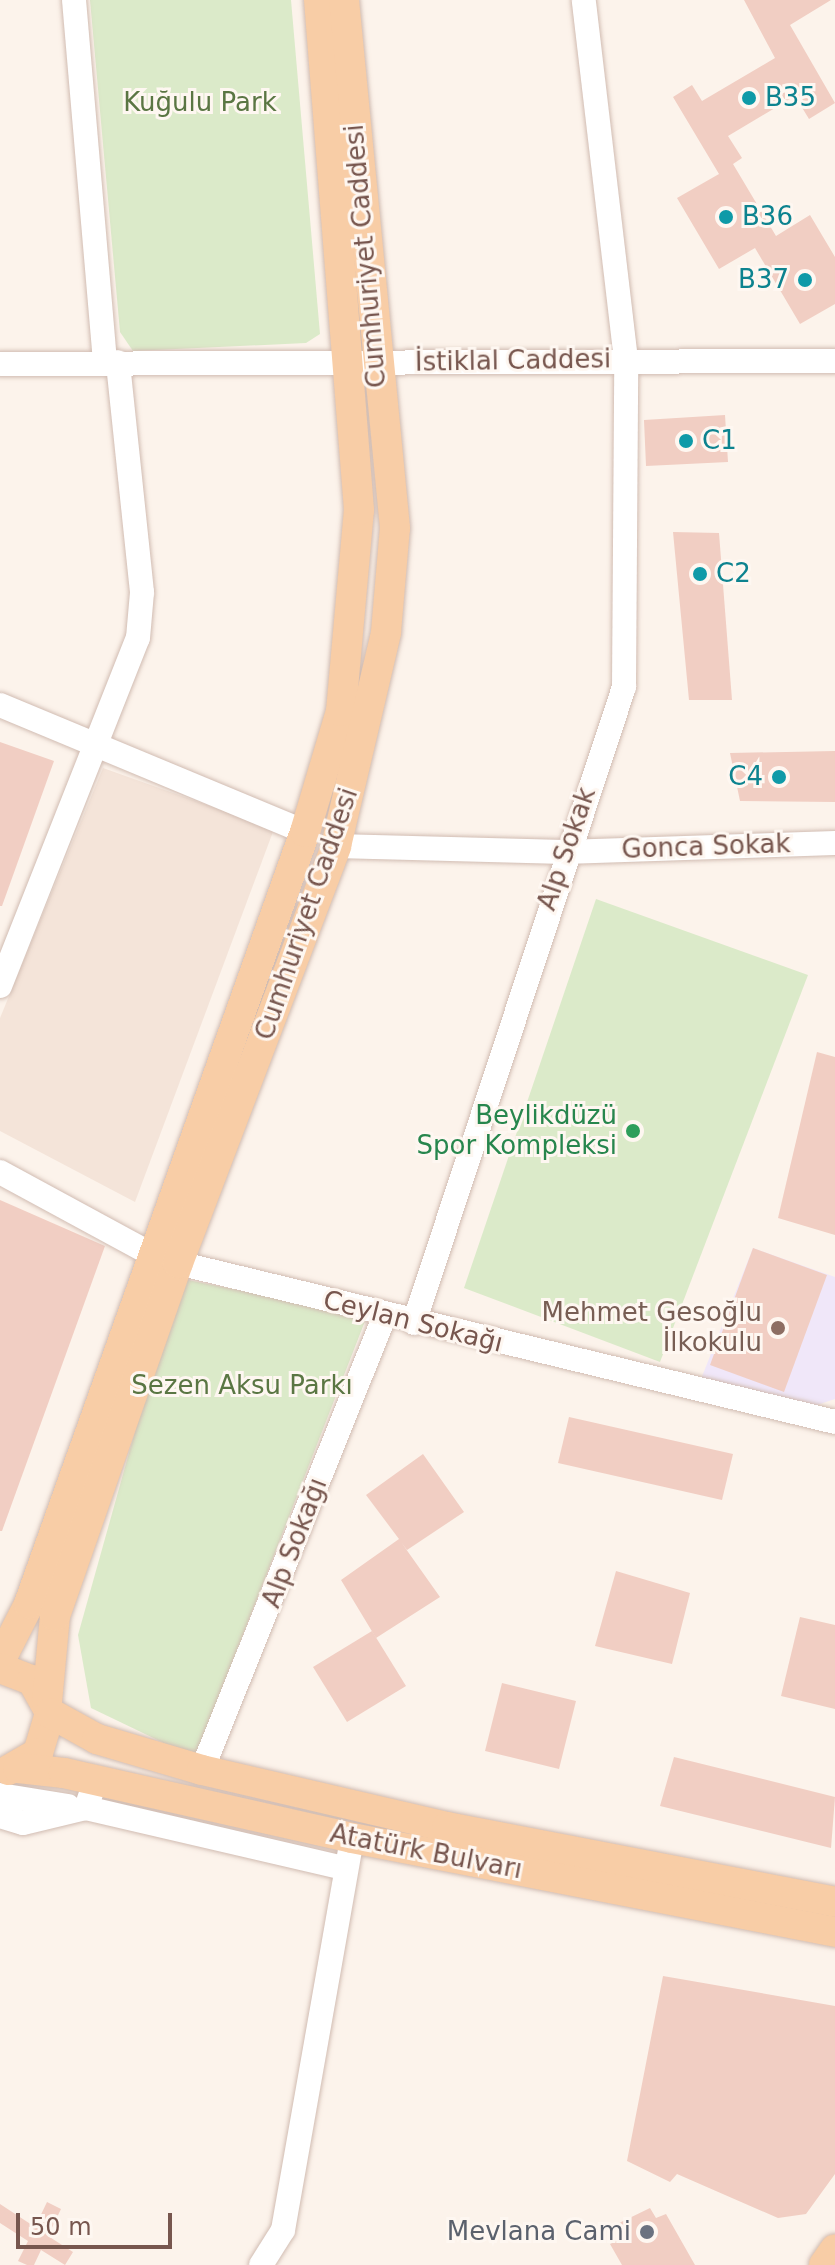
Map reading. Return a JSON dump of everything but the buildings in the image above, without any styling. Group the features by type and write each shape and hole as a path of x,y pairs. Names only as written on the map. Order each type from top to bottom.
{"main road":[{"name":"Cumhuriyet Caddesi","path":"0,1661 29,1604 166,1259 336,846 381,660 395,528 361,364 319,0"},
{"name":"Cumhuriyet Caddesi","path":"9,1769 46,1740 55,1616 341,711 359,510 361,364 344,0"},
{"path":"305,832 336,846"},
{"name":"Atatürk Bulvarı","path":"0,1668 32,1680 49,1708 97,1739 202,1770 447,1827 835,1902"},
{"name":"Atatürk Bulvarı","path":"9,1769 91,1794 352,1838 835,1932"},
{"path":"824,2265 835,2249"}],"street":[{"path":"0,986 138,638 142,592 112,362 74,0"},
{"name":"Alp Sokak","path":"414,1323 565,852 624,687 626,360 584,0"},
{"name":"İstiklal Caddesi","path":"0,364 835,361"},
{"path":"0,705 305,832"},
{"name":"Gonca Sokak","path":"336,846 565,852 835,843"},
{"name":"Ceylan Sokağı","path":"0,1172 166,1259 414,1323 835,1422"},
{"name":"Alp Sokağı","path":"202,1770 385,1315"},
{"path":"0,1795 91,1794 343,1868"},
{"path":"0,1816 23,1823 91,1794"},
{"path":"261,2265 283,2230 343,1868 352,1838"}],"shaded area":[{"path":"103,768 274,829 135,1202 0,1131 0,1018"},
{"name":"Mehmet Gesoğlu İlkokulu","path":"753,1248 835,1277 835,1399 817,1405 780,1403 701,1379"}],"green space":[{"name":"Kuğulu Park","path":"90,0 291,0 320,334 306,343 133,351 120,332"},
{"name":"Beylikdüzü Spor Kompleksi","path":"596,899 808,975 660,1362 464,1288"},
{"name":"Sezen Aksu Parkı","path":"178,1278 367,1316 195,1758 91,1708 78,1635"}],"place":[{"name":"B35","path":"749,98"},
{"name":"B36","path":"726,217"},
{"name":"B37","path":"805,280"},
{"name":"C1","path":"686,441"},
{"name":"C2","path":"700,574"},
{"name":"C4","path":"779,777"},
{"name":"Beylikdüzü Spor Kompleksi","path":"633,1131"},
{"name":"Mehmet Gesoğlu İlkokulu","path":"778,1328"},
{"name":"Mevlana Cami","path":"647,2232"}]}
